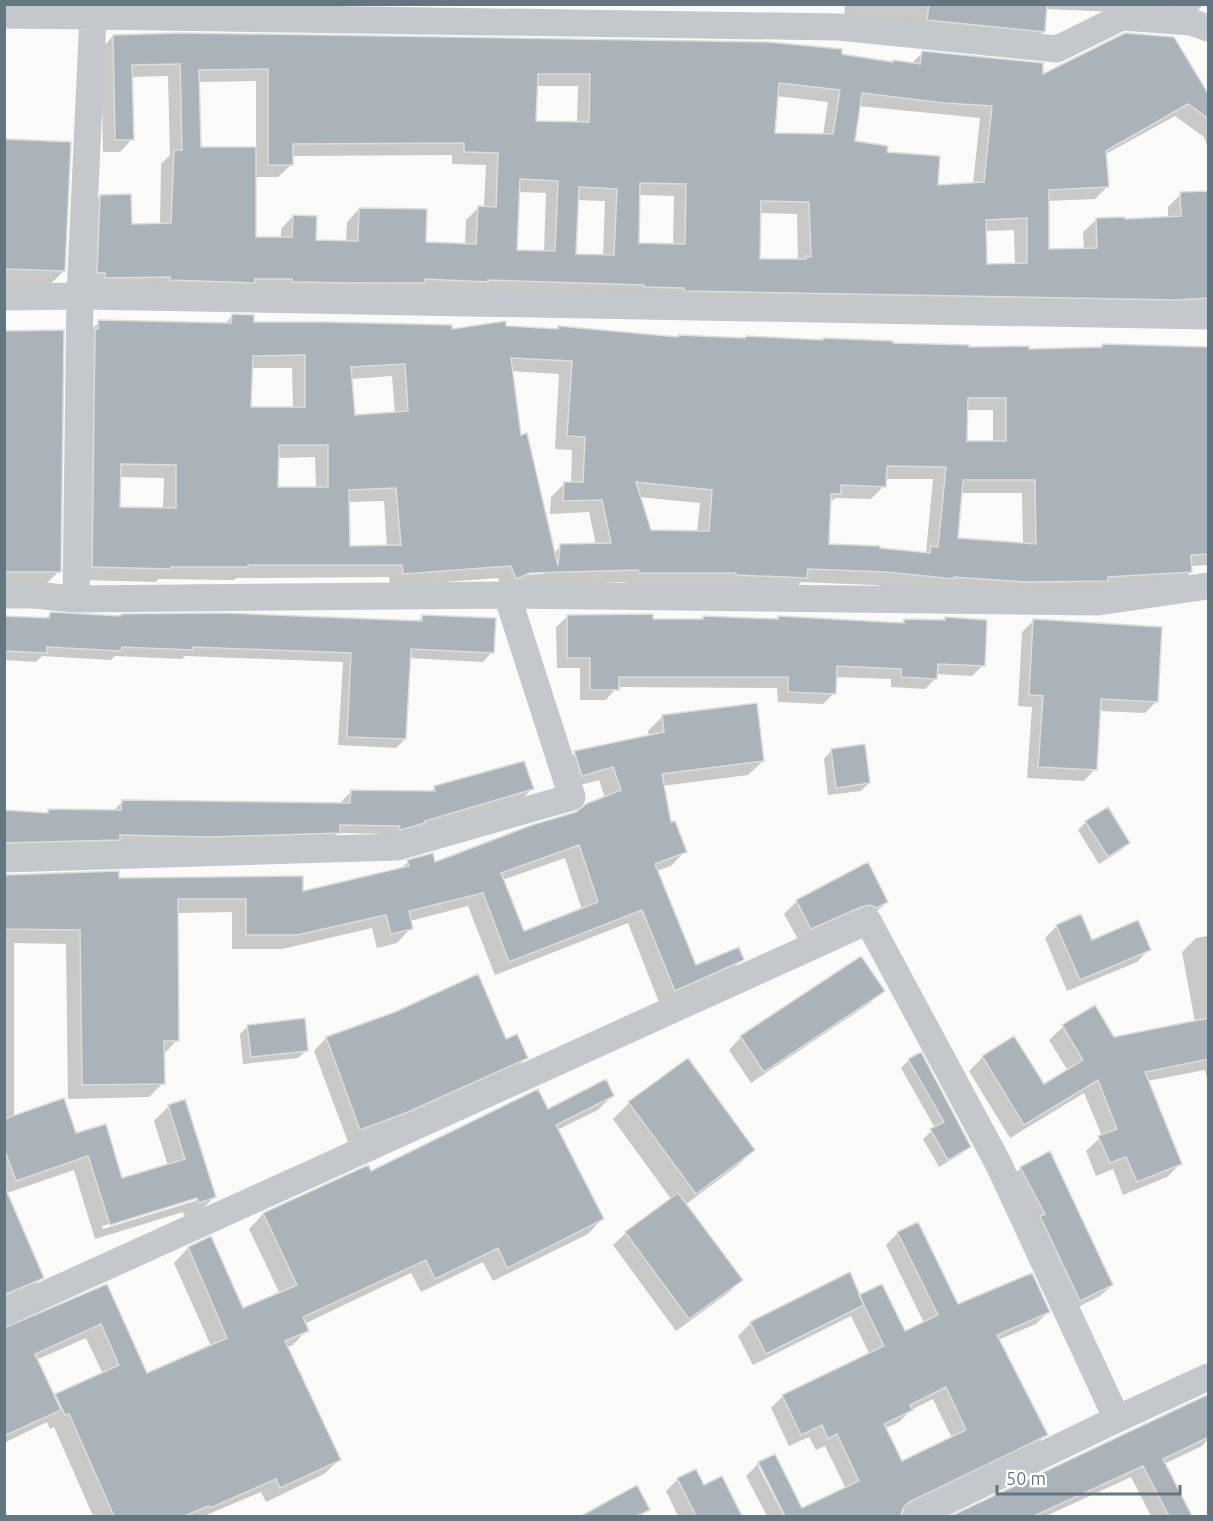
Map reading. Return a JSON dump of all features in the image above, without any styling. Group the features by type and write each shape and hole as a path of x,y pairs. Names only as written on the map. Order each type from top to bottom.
{"street":[{"path":"76,599 80,296 94,10"},
{"path":"4,15 94,10 839,27 1057,49 1122,17 1191,22 1209,28"},
{"path":"4,297 80,296 1209,316"},
{"path":"4,595 76,599 507,595 1098,602 1209,586"},
{"path":"4,859 397,847 572,797 507,595"},
{"path":"4,1313 868,921 998,1163 1117,1419"},
{"path":"916,1516 1209,1377"}],"building":[{"path":"929,4 1047,4 1045,32 927,20"},
{"path":"181,33 768,42 842,49 842,54 893,62 893,60 920,64 922,51 1043,63 1043,74 1125,33 1174,37 1209,95 1209,119 1188,104 1106,151 1109,187 1049,190 1049,249 1097,248 1096,218 1181,216 1180,192 1209,191 1209,298 1177,300 684,291 684,288 644,287 644,285 488,280 488,282 425,279 425,283 354,283 255,279 255,283 170,280 170,277 105,278 105,273 97,273 100,195 131,194 132,224 171,223 174,150 182,150 180,64 132,65 134,140 115,140 113,35","holes":["268,69 268,165 293,165 293,144 464,143 464,152 498,153 496,207 478,206 476,244 426,242 427,209 359,208 358,241 316,240 317,216 293,215 292,237 256,237 256,147 201,147 199,70","538,74 590,74 589,122 536,121","779,83 840,90 833,134 775,133","862,93 992,106 984,182 938,185 940,156 887,152 888,146 855,141","520,179 558,181 555,251 517,250","640,183 686,184 685,244 639,243","579,187 617,189 614,255 576,254","761,201 809,202 811,257 806,256 806,259 760,259","1027,218 1027,263 987,264 986,220"]},
{"path":"4,139 71,142 65,271 4,269"},
{"path":"232,314 254,315 254,322 452,325 452,329 506,321 506,326 558,329 558,326 678,337 678,335 745,338 746,336 823,340 823,338 969,345 969,347 1029,346 1029,349 1102,347 1102,344 1209,347 1209,554 1191,555 1192,572 1108,577 1108,581 1026,582 808,569 807,578 736,575 736,573 639,573 638,570 530,573 516,579 511,566 403,574 402,565 248,565 248,567 171,567 171,569 92,567 95,329 98,329 98,320 231,323","holes":["305,355 305,407 251,407 253,356","511,358 572,361 567,436 585,437 583,482 564,482 563,501 602,500 611,543 560,544 558,566 527,433 521,435","405,364 408,411 355,415 351,367","968,398 1006,398 1006,441 967,441","279,445 328,445 328,487 278,487","121,464 176,465 176,508 120,507","887,466 946,467 938,547 931,546 930,553 880,548 880,546 829,544 831,494 841,494 841,485 886,487","963,480 1035,480 1036,544 958,538","636,482 712,490 709,531 651,530","396,488 401,545 350,546 349,490"]},
{"path":"64,330 61,572 4,572 4,331"},
{"path":"50,612 121,616 121,614 224,613 422,621 422,615 496,618 494,653 411,649 406,739 347,737 351,653 193,647 193,650 122,647 122,651 47,647 47,653 4,651 4,616 49,618"},
{"path":"653,614 653,619 703,619 703,616 778,619 778,616 904,623 904,619 945,620 945,617 987,620 985,666 938,664 937,679 901,677 901,669 837,666 836,694 788,692 788,677 619,677 619,690 590,690 590,658 567,658 567,615"},
{"path":"1033,619 1162,627 1158,702 1101,699 1097,770 1038,767 1043,696 1029,695"},
{"path":"757,703 764,761 662,774 671,822 675,821 687,852 655,864 696,965 739,947 744,960 675,991 642,910 509,962 483,893 409,911 413,929 391,934 386,915 297,935 246,935 246,899 178,899 179,1041 164,1041 165,1084 82,1085 80,930 4,929 4,875 119,871 119,878 303,876 303,891 409,866 407,860 433,853 435,862 532,825 576,812 586,804 621,790 613,767 582,776 574,751 664,732 662,715","holes":["579,845 598,902 524,931 501,873"]},
{"path":"865,744 870,783 836,788 831,749"},
{"path":"524,761 534,789 400,830 399,826 340,825 340,833 209,837 120,835 120,840 4,843 4,810 48,813 48,809 121,810 122,800 350,803 351,790 435,791 434,786"},
{"path":"1108,807 1130,843 1108,857 1085,821"},
{"path":"868,862 888,902 877,908 870,905 861,907 811,929 796,900"},
{"path":"1081,914 1092,940 1138,920 1151,950 1080,980 1056,925"},
{"path":"861,956 885,991 764,1072 740,1036"},
{"path":"478,974 506,1039 517,1034 528,1058 408,1112 360,1130 326,1037 395,1012"},
{"path":"1095,1005 1114,1037 1209,1018 1209,1059 1145,1072 1182,1164 1137,1182 1126,1157 1110,1163 1098,1136 1117,1129 1098,1080 1024,1125 982,1056 1014,1036 1044,1084 1083,1060 1062,1025"},
{"path":"305,1018 308,1051 251,1057 247,1025"},
{"path":"921,1052 971,1147 948,1160 930,1129 944,1122 908,1059"},
{"path":"688,1058 755,1150 696,1194 628,1102"},
{"path":"606,1079 614,1096 556,1125 604,1219 507,1268 498,1248 435,1279 426,1260 303,1317 309,1331 285,1341 341,1460 280,1488 276,1479 210,1508 209,1506 184,1516 114,1516 69,1414 65,1415 55,1394 119,1365 101,1324 35,1354 61,1410 4,1436 4,1328 107,1284 147,1373 227,1338 188,1247 211,1236 243,1308 297,1285 263,1213 368,1165 371,1171 538,1089 548,1109"},
{"path":"64,1098 76,1133 106,1124 122,1178 185,1159 168,1105 185,1099 216,1197 199,1203 197,1198 110,1225 88,1156 16,1181 4,1148 4,1119"},
{"path":"1050,1151 1113,1285 1080,1301 1040,1216 1045,1214 1020,1167"},
{"path":"4,1185 44,1278 4,1295"},
{"path":"678,1193 743,1280 689,1319 625,1232"},
{"path":"918,1222 958,1304 1032,1273 1050,1312 997,1335 1048,1435 909,1502 903,1508 901,1516 785,1516 758,1462 775,1454 802,1508 859,1481 837,1434 828,1439 822,1425 801,1435 782,1395 884,1346 859,1295 882,1284 905,1331 938,1315 897,1232","holes":["946,1387 966,1430 902,1461 884,1424 913,1410 910,1405"]},
{"path":"850,1272 864,1305 766,1354 750,1322"},
{"path":"1209,1394 1209,1437 1163,1459 1192,1516 1169,1516 1143,1466 1034,1516 951,1516"},
{"path":"696,1469 704,1485 722,1476 742,1516 696,1516 677,1478"},
{"path":"637,1485 650,1510 636,1516 581,1516"}]}
